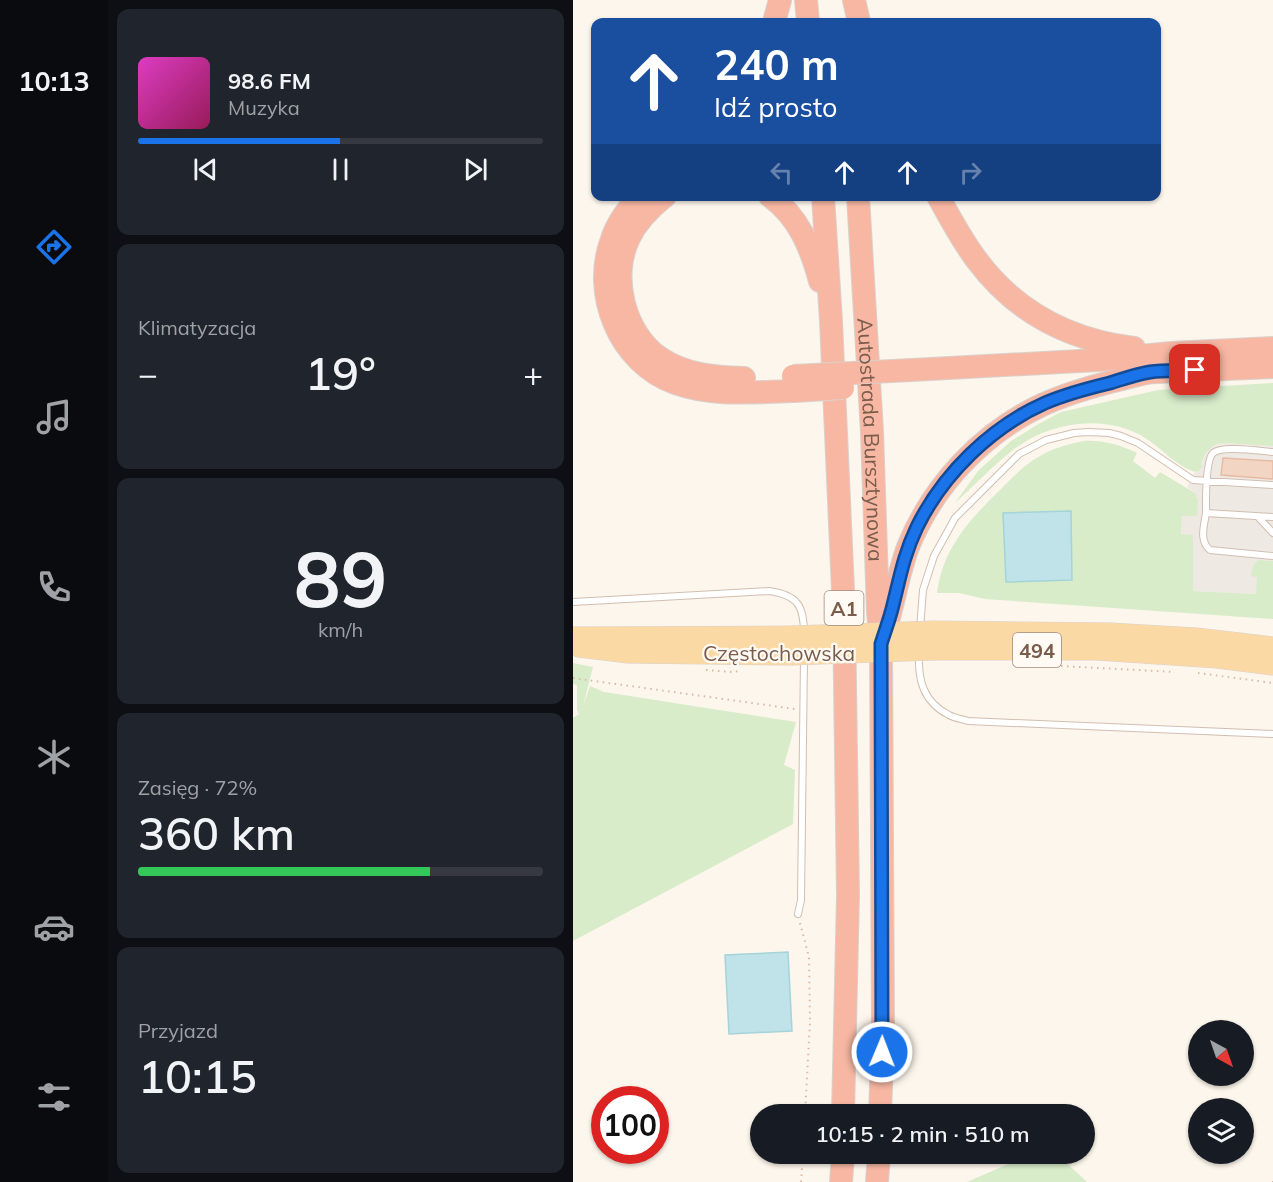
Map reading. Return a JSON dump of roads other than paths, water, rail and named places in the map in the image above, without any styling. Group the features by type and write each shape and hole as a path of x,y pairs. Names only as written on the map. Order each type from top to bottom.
{"highway":[{"path":"775,18 780,0"},
{"path":"806,0 808,18"},
{"path":"841,0 843,18"},
{"path":"853,0 858,18"},
{"path":"635,201 627,210 612,238 605,271 605,288 614,325 624,343 657,375 693,388 728,393 794,384 912,377 1172,353 1273,348"},
{"path":"659,201 639,221 628,239 623,258 621,292 626,313 636,332 658,357 686,371 794,384"},
{"path":"775,201 793,217 808,243 831,321"},
{"name":"Autostrada Bursztynowa","path":"823,201 844,613 847,895 843,1104"},
{"name":"Autostrada Bursztynowa","path":"858,201 881,644 883,1031 880,1104"},
{"path":"941,201 958,232 983,268 1006,293 1038,317 1052,326 1094,340 1118,346 1172,353"},
{"path":"912,377 1273,367"},
{"path":"881,644 893,606 900,571 917,527 943,484 976,450 996,432 1045,403 1089,388 1150,372"},
{"path":"841,1182 842,1164"},
{"path":"877,1182 878,1164"}],"main road":[{"name":"Częstochowska","path":"573,646 628,653 934,641 1061,631 1196,638 1273,647"},
{"name":"Częstochowska","path":"573,637 798,646"},
{"name":"Częstochowska","path":"934,641 1217,658 1273,665"}],"lane":[{"path":"1273,485 1193,480 1138,443 1109,433 1088,432 1062,435 1046,440 1019,454 955,518 934,555 923,590 920,611 919,671 921,685 935,705 950,716 968,721 1273,734"},
{"path":"1273,452 1224,449 1213,453 1209,458 1206,482 1203,538 1205,546 1210,550 1273,556"},
{"path":"1206,513 1273,518"},
{"path":"1258,517 1273,533"},
{"path":"573,602 769,591 780,592 796,601 804,618 798,646 804,710 801,900 798,914"}],"water":[{"path":"1071,511 1072,580 1006,582 1003,513"},
{"path":"788,952 792,1031 729,1034 725,955"}]}
